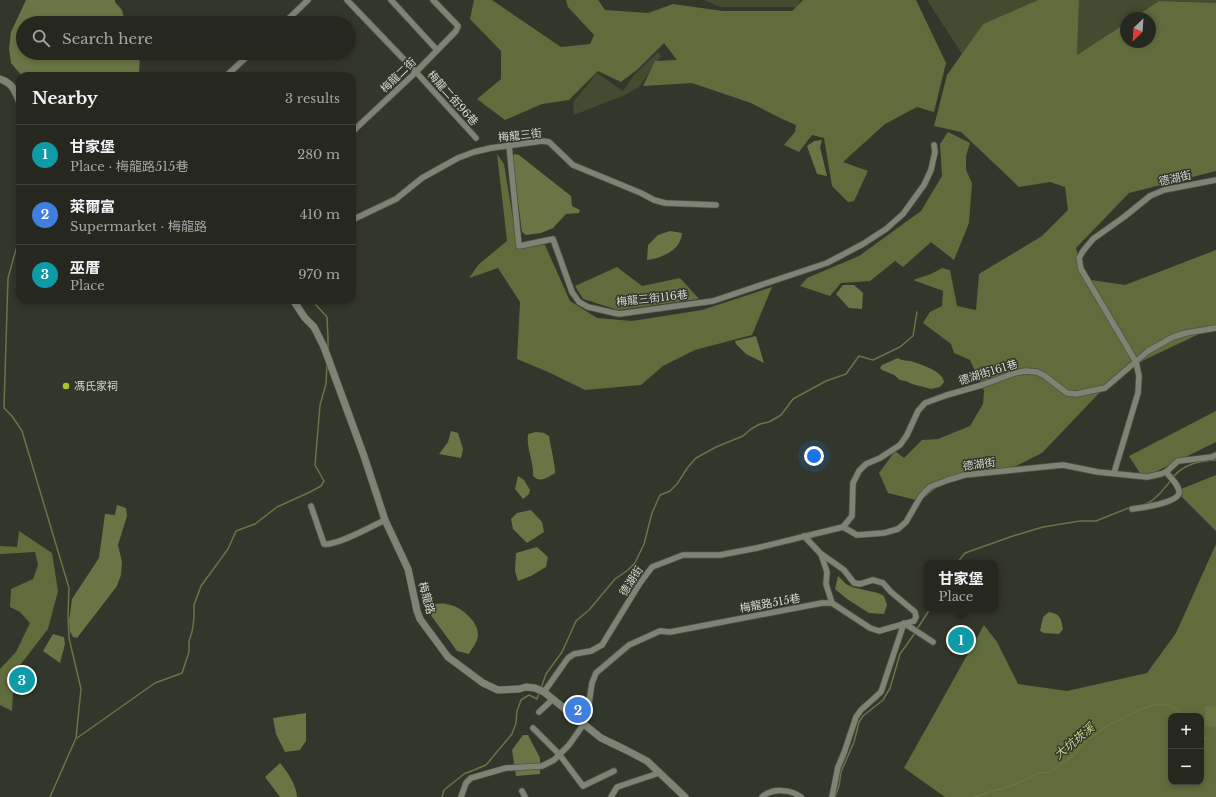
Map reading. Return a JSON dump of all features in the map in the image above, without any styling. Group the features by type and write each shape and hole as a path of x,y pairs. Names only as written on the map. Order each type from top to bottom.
{"street":[{"path":"291,16 308,0"},
{"name":"梅龍二街96巷","path":"347,0 416,72 476,138"},
{"path":"391,0 437,50"},
{"name":"梅龍二街","path":"356,128 416,72 456,30 458,26 433,0"},
{"path":"230,72 243,60"},
{"path":"0,79 6,81 14,87 16,92"},
{"name":"梅龍三街","path":"356,218 396,199 422,178 458,158 474,152 542,141 549,142 573,165 641,193 654,200 664,203 716,205"},
{"name":"梅龍三街116巷","path":"509,146 520,246 553,239 572,292 579,302 588,307 619,314 713,301 827,263 861,246 886,229 903,214 924,185 931,170 935,152 934,145"},
{"name":"德湖街","path":"542,691 568,658 574,654 602,646 640,583 652,567 683,555 720,555 757,548 843,527 857,534 884,533 898,529 906,522 921,496 930,487 965,475 1063,465 1098,472 1114,473 1138,392 1139,376 1136,362 1081,270 1079,258 1092,239 1124,217 1150,196 1164,190 1216,180"},
{"name":"梅龍路","path":"296,304 305,318 314,327 325,349 386,520 408,569 420,619 448,656 491,688 498,690 519,689 526,687 542,691"},
{"name":"德湖街161巷","path":"843,527 852,516 853,483 859,471 866,464 880,458 900,445 907,435 918,411 925,404 948,395 1026,371 1041,374 1067,393 1076,394 1105,388 1148,351 1173,337 1186,333 1216,328"},
{"path":"1169,476 1178,461 1212,457 1216,455"},
{"path":"1114,473 1147,477 1161,474 1169,476 1179,491 1178,496 1168,502 1132,510"},
{"path":"311,506 324,544 328,545 343,540 386,520"},
{"path":"804,536 820,553 844,570 854,583 860,584 873,580 883,583 891,592 915,612 916,617 914,621 879,631 870,628 832,604 826,584 827,572 820,553"},
{"name":"梅龍路515巷","path":"461,797 466,783 471,778 506,768 542,766 554,760 569,745 583,725 588,710 592,683 596,674 629,645 660,630 670,632 822,603 832,604"},
{"path":"904,624 933,642"},
{"path":"832,797 838,767 844,754 856,717 861,710 881,692 904,624"},
{"path":"542,691 601,738 647,762 685,797"},
{"path":"539,712 553,699"},
{"path":"533,728 560,754 583,786 614,771"},
{"path":"611,797 617,787 659,773"},
{"path":"522,791 525,797"},
{"path":"762,797 768,792 791,791 801,797"}],"shaded area":[{"path":"26,0 115,0 122,10 124,16 18,16"},
{"path":"474,0 492,0 561,47 590,44 594,35 568,7 566,0 598,0 605,10 648,13 673,4 723,11 792,11 803,0 916,0 946,63 934,112 917,107 885,124 843,162 868,171 854,201 848,202 832,186 824,138 812,135 799,152 784,145 795,132 796,125 751,103 692,83 643,86 655,61 677,60 664,43 638,69 621,82 598,71 569,100 542,104 505,120 477,99 501,79 501,51 470,19"},
{"path":"704,0 801,0 796,7 720,7"},
{"path":"927,0 1038,0 983,24 962,54"},
{"path":"1038,0 1079,0 1077,55 1120,27 1120,48 1156,48 1156,12 1142,12 1159,1 1216,3 1216,171 1129,193 1076,248 1084,279 1125,285 1216,250 1216,326 1144,360 1103,389 1042,453 1016,466 945,481 920,501 888,493 879,473 895,451 904,458 922,440 938,439 970,426 983,404 984,391 970,360 954,353 951,344 923,323 930,312 942,306 943,291 913,280 931,274 942,268 950,270 957,306 976,310 979,274 1042,236 1068,210 1065,187 1050,182 1019,187 961,132 934,126 947,75 983,24"},
{"path":"1079,0 1216,0 1216,3 1159,1 1142,12 1120,12 1120,27 1077,55"},
{"path":"16,21 16,60 140,60 139,72 19,72 11,63 9,49 11,32"},
{"path":"658,52 661,56 639,87 625,95 574,115 573,102 597,73 623,91 634,75"},
{"path":"948,132 970,143 966,156 966,170 972,183 969,223 954,260 931,242 903,267 895,261 870,281 841,283 830,296 800,286 807,278 859,256 921,211 942,176 940,144"},
{"path":"822,140 820,147 827,176 817,174 807,146 814,141"},
{"path":"497,154 504,164 517,244 545,245 570,301 597,318 632,321 702,310 772,287 752,335 695,350 663,366 641,385 585,390 517,359 520,302 498,268 469,278 479,264 507,241"},
{"path":"515,154 519,155 571,196 572,206 580,210 579,213 566,214 553,228 541,233 526,235 522,232 512,157"},
{"path":"670,231 682,233 678,245 664,255 647,260 648,245 658,235"},
{"path":"617,267 642,286 680,278 699,299 618,310 583,299 575,286"},
{"path":"843,285 854,285 863,293 862,309 849,308 836,294"},
{"path":"756,336 764,363 746,354 735,341"},
{"path":"898,358 930,368 940,374 944,382 940,387 931,389 900,380 894,375 880,368 882,365"},
{"path":"1216,411 1216,442 1143,478 1129,456"},
{"path":"451,431 458,433 463,449 461,458 439,454 448,442"},
{"path":"536,432 544,433 549,436 554,461 555,473 541,479 533,476 528,444 528,434"},
{"path":"1216,475 1216,531 1176,491"},
{"path":"518,476 524,480 530,490 529,494 523,499 515,489"},
{"path":"117,505 126,508 127,516 118,545 122,562 121,575 117,586 77,638 73,637 70,632 69,621 72,599 99,558 105,514 115,515"},
{"path":"531,510 542,522 544,532 527,543 513,529 511,519 517,513"},
{"path":"19,531 52,553 58,591 48,629 14,673 12,711 0,705 0,669 16,652 30,623 20,612 10,607 11,589 33,579 38,565 35,552 0,554 0,546 17,547"},
{"path":"1216,544 1216,797 945,797 904,768 984,625 997,642 1018,684 1067,691 1147,673 1176,633"},
{"path":"537,547 548,557 546,567 531,576 518,581 515,571 516,553"},
{"path":"838,576 846,584 852,587 878,593 884,596 887,605 884,614 869,613 847,599 835,589"},
{"path":"433,604 452,605 464,612 474,622 478,634 477,640 469,654 457,651 430,614 430,606"},
{"path":"1049,612 1056,614 1061,620 1063,629 1059,634 1044,633 1040,631 1043,617"},
{"path":"53,634 64,637 65,644 60,663 43,651"},
{"path":"1205,706 1216,707 1216,727 1205,726"},
{"path":"306,713 306,741 300,750 285,752 276,734 273,718"},
{"path":"523,735 528,735 540,758 540,774 516,776 512,750"},
{"path":"280,763 293,784 297,797 280,797 265,777"}],"waterway":[{"path":"16,249 8,278 4,408 12,416 22,431 69,588 69,638 81,689 76,738 50,797"},
{"path":"316,305 327,317 328,349"},
{"path":"541,688 546,674 562,652 576,621 589,610 615,579 635,563 644,544 652,513 660,495 670,491 677,484 696,458 716,447 743,436 760,424 769,422 781,415 793,399 826,381 846,374 859,356 873,360 900,347 913,336 917,312"},
{"path":"77,738 155,683 182,673 189,652 189,641 194,618 194,605 201,586 228,549 236,531 255,524 277,507 321,486 324,481 315,465 320,405 326,384 327,363"},
{"path":"1173,477 1182,469 1192,464 1216,460"},
{"path":"1143,505 1155,498 1171,480"},
{"path":"959,560 965,553 1013,536 1043,527 1080,521 1096,521 1131,507"},
{"path":"917,629 928,612"},
{"path":"835,797 839,786 841,772 854,742 859,722 863,716 883,700 890,688 900,654 915,633"},
{"path":"442,797 444,790 464,774 486,765 512,734 521,700 529,695 537,699 539,693"},
{"name":"大坑崁溪","path":"973,797 1013,785 1040,773 1050,772 1073,756 1083,743 1107,726 1141,709 1157,704 1172,706 1180,713"},
{"name":"大坑崁溪","path":"1204,738 1208,739"}],"place":[{"name":"馮氏家祠","path":"66,386"},
{"name":"甘家堡","path":"961,640"},
{"name":"巫厝","path":"22,680"},
{"name":"萊爾富","path":"578,710"}]}
